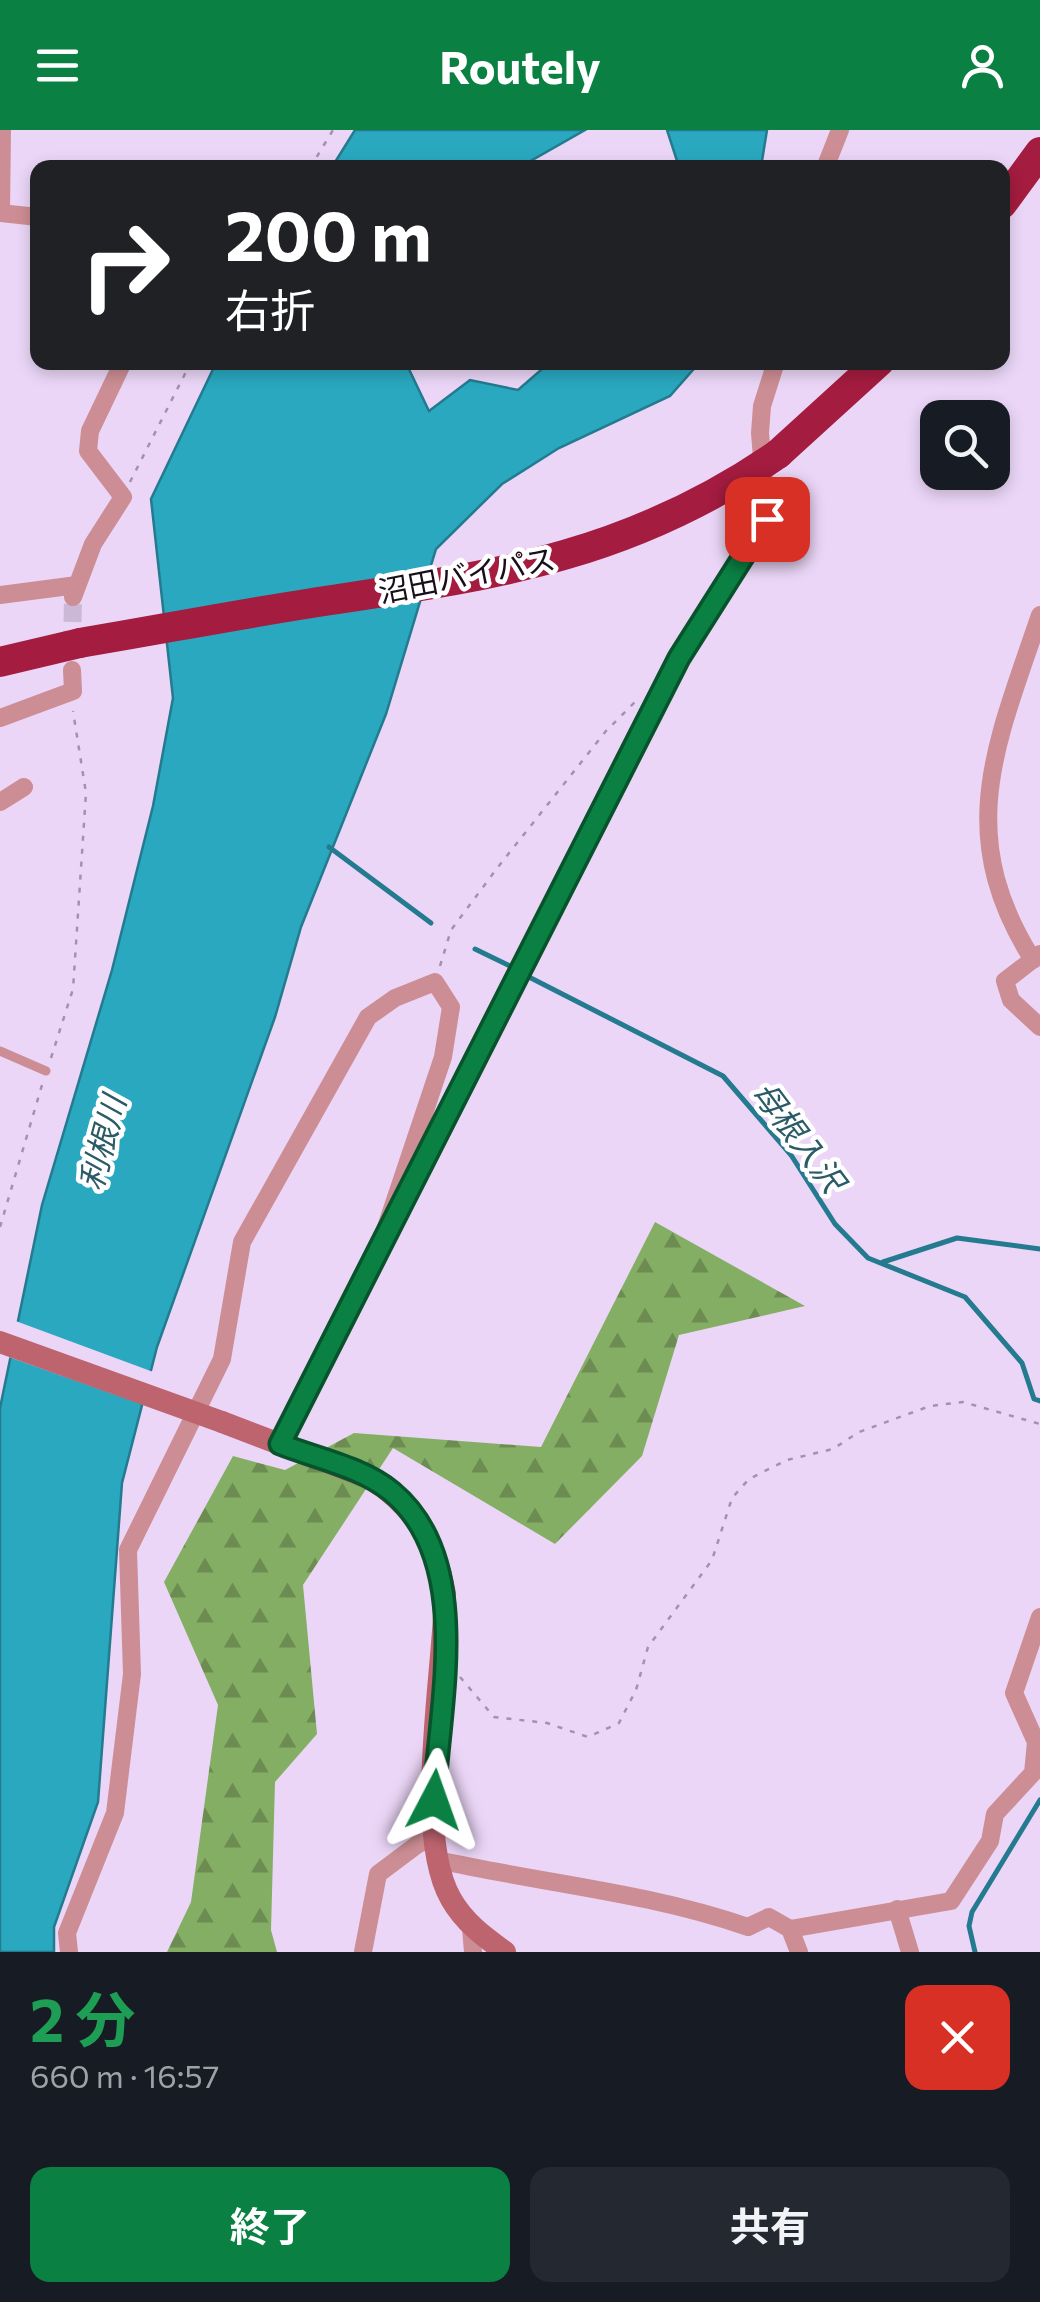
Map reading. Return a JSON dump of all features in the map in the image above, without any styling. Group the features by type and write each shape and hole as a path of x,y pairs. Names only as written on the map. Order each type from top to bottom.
{"highway":[{"path":"1010,193 1040,152"},
{"name":"沼田バイパス","path":"0,662 76,656 564,559 670,518 778,454 870,370"}],"street":[{"path":"2,130 1,213 30,215"},
{"path":"828,160 840,130"},
{"path":"0,595 75,591 93,544 123,496 88,451 90,431 119,370"},
{"path":"280,1444 679,658 767,519 760,434 762,406 773,370"},
{"path":"1040,615 986,800 991,872 1016,934 1036,957 1005,981 1011,1000 1040,1027"},
{"path":"0,718 73,690 76,656"},
{"path":"0,802 24,787"},
{"path":"69,1952 67,1934 115,1813 132,1674 128,1550 222,1360 242,1242 368,1017 395,998 436,982 451,1007 443,1057 378,1251"},
{"path":"0,1342 372,1479 410,1510 439,1560 445,1594 436,1849 450,1898 471,1928 505,1952"},
{"path":"790,1929 951,1901 990,1840 994,1814 1034,1773 1036,1742 1014,1692 1040,1618"},
{"path":"364,1952 378,1874 418,1844 528,1880 628,1894 693,1908 748,1927 769,1917 790,1929 799,1952"},
{"path":"898,1909 910,1952"},
{"path":"471,1928 474,1952"}],"lane":[{"path":"0,1050 46,1070"}],"path":[{"path":"315,160 333,130"},
{"path":"123,496 187,370"},
{"path":"0,1227 73,989 86,794 73,690"},
{"path":"436,982 450,930 606,731 642,695"},
{"path":"443,1656 494,1716 547,1722 588,1737 607,1730 619,1723 636,1690 648,1647 712,1560 732,1498 750,1479 788,1460 833,1449 859,1432 930,1406 963,1402 1040,1424"}],"green space":[{"path":"655,1222 805,1306 679,1335 642,1456 555,1544 393,1448 303,1585 317,1734 275,1782 271,1930 277,1952 167,1952 191,1902 218,1705 164,1582 233,1456 285,1470 354,1433 541,1447"}],"water":[{"path":"355,130 585,130 532,160 336,160"},
{"path":"667,130 767,130 762,160 677,160"},
{"name":"利根川","path":"213,370 409,370 429,411 470,380 518,390 541,370 693,370 670,396 559,448 502,484 436,549 386,714 301,927 275,1017 157,1347 122,1483 98,1802 54,1927 54,1952 0,1952 0,1408 42,1205 112,970 153,806 173,698 151,499"}],"pier":[{"path":"13,1320 156,1373 147,1406 6,1356"}],"waterway":[{"name":"母根入沢","path":"329,847 431,923"},
{"name":"母根入沢","path":"475,949 516,969"},
{"name":"母根入沢","path":"525,975 723,1076 791,1155 835,1224 868,1258 965,1297 1022,1363 1034,1399 1040,1401"},
{"path":"883,1262 957,1238 1040,1249"},
{"name":"母根入沢","path":"975,1952 969,1926 972,1912 1040,1800"}],"tunnel":[{"path":"72,649 73,597"}],"route":[{"path":"434,1800 445,1618 439,1560 426,1533 392,1492 372,1479 280,1444 679,658 767,519"}]}
